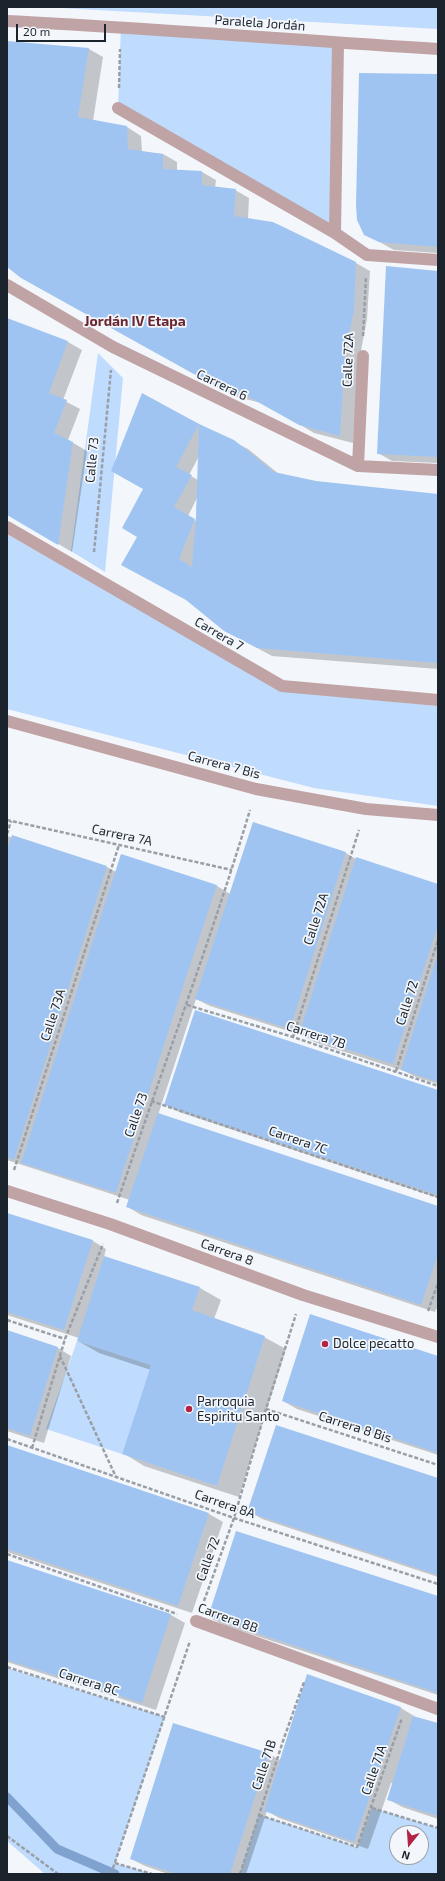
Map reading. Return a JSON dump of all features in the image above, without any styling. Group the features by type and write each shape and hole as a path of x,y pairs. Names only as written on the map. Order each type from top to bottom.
{"street":[{"name":"Paralela Jordán","path":"7,21 121,26 338,43 438,49"},
{"path":"335,233 338,43"},
{"path":"118,108 335,233 367,255 438,260"},
{"name":"Carrera 6","path":"7,285 113,347 358,466 438,470"},
{"name":"Calle 72A","path":"358,466 363,356"},
{"name":"Carrera 7","path":"7,527 282,686 438,700"},
{"name":"Carrera 7 Bis","path":"7,721 256,789 366,809 438,815"},
{"name":"Carrera 8","path":"7,1191 110,1224 302,1295 438,1338"},
{"name":"Carrera 8B","path":"196,1621 438,1709"}],"path":[{"path":"118,108 121,26"},
{"name":"Calle 72A","path":"363,356 367,255"},
{"name":"Calle 73","path":"92,575 113,347"},
{"name":"Calle 73","path":"32,1448 65,1339 110,1224 232,870 256,789"},
{"name":"Calle 72A","path":"293,1037 366,809"},
{"name":"Carrera 7A","path":"7,820 232,870"},
{"path":"7,834 11,821"},
{"name":"Calle 73A","path":"7,1191 119,845"},
{"name":"Calle 72","path":"396,1071 438,940"},
{"name":"Carrera 7B","path":"186,1005 293,1037 438,1086"},
{"name":"Carrera 7C","path":"152,1101 438,1197"},
{"path":"421,1332 438,1283"},
{"name":"Calle 72","path":"111,1874 196,1621 234,1518 302,1295"},
{"path":"7,1320 65,1339"},
{"path":"60,1356 116,1477"},
{"name":"Carrera 8 Bis","path":"266,1409 438,1465"},
{"name":"Carrera 8A","path":"7,1439 234,1518 438,1584"},
{"name":"Carrera 8B","path":"7,1554 196,1621"},
{"name":"Calle 71B","path":"240,1874 311,1663"},
{"name":"Carrera 8C","path":"7,1667 165,1717"},
{"name":"Calle 71A","path":"259,1815 357,1847 372,1808 409,1698"},
{"path":"372,1808 438,1828"},
{"path":"7,1836 58,1874"},
{"path":"115,1863 152,1874"}],"shaded area":[{"path":"43,7 438,7 438,29"},
{"path":"121,26 338,43 335,233 118,108"},
{"path":"98,353 123,378 105,572 71,551"},
{"path":"7,534 281,691 438,706 438,806 314,788 7,709"},
{"path":"77,1341 151,1365 122,1454 46,1429"},
{"path":"7,1668 165,1717 115,1863 152,1874 45,1874 7,1841"},
{"path":"372,1808 428,1825 389,1825 389,1865 429,1865 429,1825 438,1828 438,1874 240,1874 259,1815 357,1847"}],"building":[{"path":"7,41 89,48 78,117 127,126 128,149 163,154 163,169 202,171 202,185 236,189 234,216 273,222 356,262 354,311 345,352 340,436 299,425 249,397 219,388 21,278 7,267"},
{"path":"359,73 438,74 438,247 379,242 364,235 357,220 356,205"},
{"path":"386,266 438,271 438,457 377,454"},
{"path":"7,318 68,341 49,393 67,400 54,433 73,442 58,545 7,515"},
{"path":"142,393 199,424 234,440 274,472 316,481 438,494 438,663 257,648 224,631 186,600 121,565 137,537 122,528 143,489 111,471","holes":["199,424 196,517 192,567 179,559 195,519 174,507 192,475 176,467"]},
{"path":"253,822 346,852 290,1029 195,999"},
{"path":"12,835 107,866 14,1160 7,1157 7,851"},
{"path":"121,854 217,885 116,1193 21,1163"},
{"path":"356,857 438,884 438,925 393,1064 299,1034"},
{"path":"438,953 438,1082 401,1070"},
{"path":"195,1010 438,1090 438,1195 164,1105"},
{"path":"158,1113 438,1206 438,1254 421,1305 126,1207"},
{"path":"7,1213 93,1240 64,1330 7,1312"},
{"name":"Parroquia Espiritu Santo","path":"104,1256 200,1287 192,1310 265,1336 217,1486 122,1454 151,1365 77,1341"},
{"path":"310,1314 438,1356 438,1453 282,1401"},
{"path":"7,1330 58,1347 30,1436 7,1428"},
{"path":"276,1425 438,1478 438,1575 247,1512"},
{"path":"7,1445 209,1513 178,1606 7,1549"},
{"path":"236,1531 438,1596 438,1693 208,1617"},
{"path":"7,1560 171,1614 142,1703 7,1660"},
{"path":"307,1674 401,1707 354,1842 264,1811"},
{"path":"413,1716 438,1723 438,1816 387,1800"},
{"path":"173,1723 269,1753 230,1874 177,1874 130,1859"}],"waterway":[{"path":"7,1797 57,1849 115,1874"}],"place":[{"name":"Dolce pecatto","path":"325,1344"},
{"name":"Parroquia Espiritu Santo","path":"189,1409"}],"district":[{"name":"Jordán IV Etapa","path":"135,321"}]}
